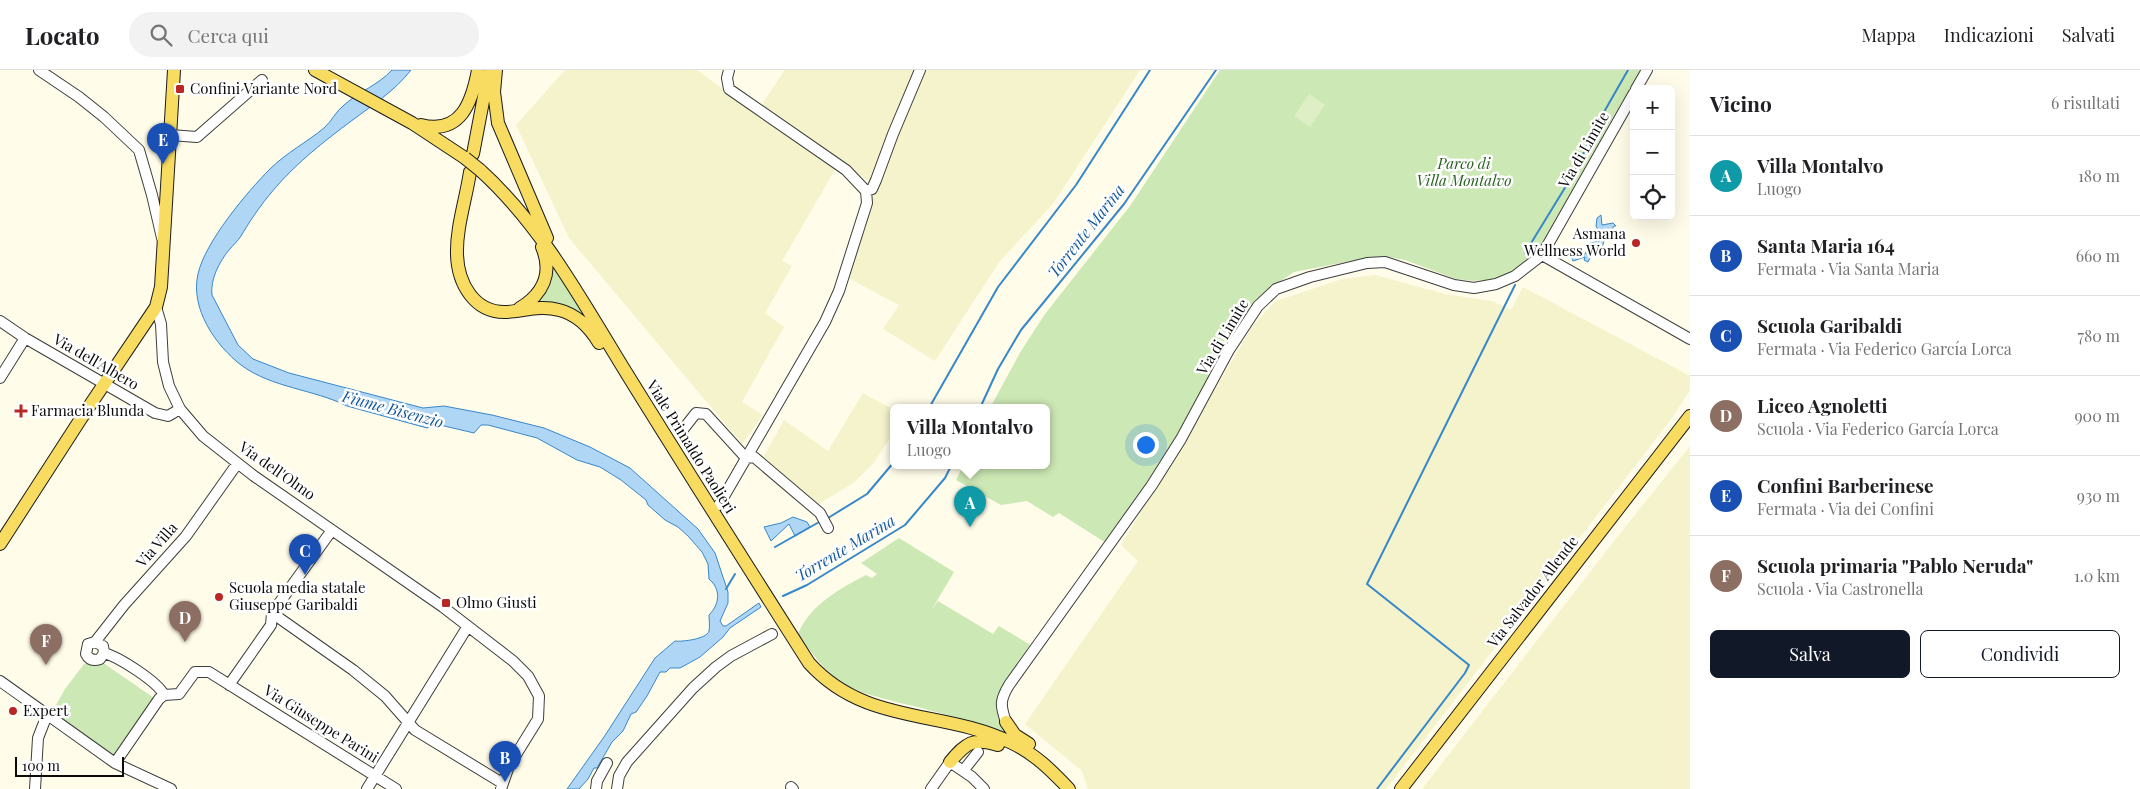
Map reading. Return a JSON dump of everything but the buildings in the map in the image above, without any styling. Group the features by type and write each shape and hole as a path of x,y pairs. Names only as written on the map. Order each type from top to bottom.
{"main road":[{"name":"Via dell'Olmo","path":"156,307 161,287 163,245 159,195 170,135 174,70"},
{"name":"Viale Primaldo Paolieri","path":"315,70 469,156 475,171 512,201 533,227 559,265 809,663 830,684 860,701 978,731 1013,743 1037,759 1069,789"},
{"path":"408,121 436,127 447,125 458,118 470,99 478,70"},
{"path":"469,156 489,70"},
{"path":"496,70 494,92 498,123 559,265"},
{"path":"475,171 457,247 458,266 462,281 472,298 486,308 501,312 542,307 559,310 573,316 588,329 620,372 638,391"},
{"path":"517,310 538,293 546,278 546,256 533,227"},
{"path":"0,544 156,307"},
{"name":"Via Salvador Allende","path":"1401,789 1690,416"},
{"name":"Via Salvador Allende","path":"1411,789 1690,427"},
{"path":"1006,722 1015,735 1047,757 1070,781 1075,789"},
{"path":"950,762 967,744 977,741 990,743 1020,756 1061,789"}],"street":[{"path":"39,70 94,108 139,150 159,195"},
{"path":"719,505 825,322 838,291 867,203 866,191 846,170 730,89 727,78 728,70"},
{"path":"866,191 872,189 920,70"},
{"path":"1638,85 1647,70"},
{"path":"170,135 197,137 262,80"},
{"name":"Via di Limite","path":"1006,722 1001,709 1002,696 1152,485 1181,439 1242,329 1258,306 1276,289 1310,277 1368,262 1385,262 1454,285 1474,288 1496,284 1515,276 1542,255 1630,100"},
{"path":"1542,255 1690,339"},
{"name":"Via dell'Olmo","path":"156,307 161,324 161,349 165,374 171,391 180,409 203,436 237,464 468,626 520,667 534,685 540,700 538,719 511,761 502,786"},
{"name":"Via dell'Albero","path":"0,321 25,338 163,416 172,416 180,409"},
{"path":"0,378 25,338"},
{"path":"681,432 696,413 706,414 746,458"},
{"path":"746,458 754,457 820,513 828,528"},
{"name":"Via Villa","path":"95,642 124,605 186,536 237,464"},
{"path":"229,685 271,625 272,613 332,530"},
{"path":"272,613 360,675 385,696 415,730 502,786"},
{"path":"367,789 468,626"},
{"path":"617,789 619,776 627,762 693,688 724,662 772,634"},
{"path":"95,642 103,646 104,653 98,660 92,660 88,657 87,647 95,642"},
{"path":"104,653 115,656 158,687 164,695 159,699 115,762"},
{"name":"Via Giuseppe Parini","path":"164,695 179,694 198,670 209,672 396,789"},
{"path":"0,681 115,762 171,789"},
{"path":"35,706 38,738 35,789"},
{"path":"38,738 47,715"},
{"path":"963,771 978,752"},
{"path":"932,789 950,762 984,789"},
{"path":"596,789 599,777 607,763"}],"green space":[{"path":"565,70 697,70 756,113 785,70 1140,70 1053,204 1000,261 935,361 883,329 899,305 848,278 872,202 868,181 840,161 782,261 792,266 765,313 784,327 742,402 763,415 742,444 569,238 516,125"},
{"name":"Parco di Villa Montalvo","path":"1220,70 1641,70 1632,85 1630,85 1630,89 1607,128 1586,172 1532,261 1518,270 1496,279 1474,281 1456,279 1405,260 1389,257 1367,258 1294,272 1273,286 1149,483 1106,543 1059,513 1053,517 1027,501 1001,505 956,480 962,469 1050,469 1050,404 992,404 1021,351 1045,314 1130,206"},
{"path":"1309,94 1325,105 1310,127 1294,116"},
{"path":"552,266 582,312 582,315 535,304"},
{"path":"1375,275 1445,294 1492,301 1511,310 1523,287 1690,376 1690,390 1672,418 1386,789 1088,789 1082,771 1025,724 1138,561 1121,545 1254,324 1276,301 1342,279"},
{"path":"863,393 890,408 890,438 873,464 852,484 818,504 763,458 784,420 828,451"},
{"path":"1690,446 1690,789 1422,789 1618,536"},
{"path":"899,538 954,572 932,609 938,601 993,634 999,626 1032,646 1006,687 1007,734 970,721 876,697 853,688 827,670 798,634 810,615 826,599 866,575 872,578 877,574 861,563"},
{"path":"102,662 154,698 114,755 52,712 65,689 84,664"}],"water":[{"name":"Fiume Bisenzio","path":"392,70 411,70 390,91 303,160 276,187 222,260 212,283 212,295 238,345 253,359 289,373 423,408 444,406 492,415 544,428 590,447 630,468 698,529 715,553 728,592 728,603 720,621 723,626 726,626 759,603 761,607 730,628 723,637 700,657 680,668 670,668 666,672 660,672 636,712 631,714 623,731 612,742 597,768 594,768 588,779 579,789 567,789 604,737 655,658 675,641 699,638 709,631 709,615 713,611 718,597 716,587 709,579 708,564 702,552 678,527 665,520 648,505 646,500 621,480 600,467 577,460 537,438 488,425 481,425 474,433 436,424 427,428 347,406 334,400 266,379 253,373 231,357 214,336 201,312 196,287 198,274 209,247 228,218 276,163 324,128 344,105 381,80"},
{"path":"1601,215 1602,225 1613,223 1616,226 1614,226 1604,241 1601,251 1593,247 1588,257 1590,258 1588,262 1584,260 1585,257 1573,261 1572,254 1585,254 1589,247 1588,244 1599,242 1602,238 1596,226 1597,218"},
{"path":"793,517 807,522 810,527 795,536 789,524 771,541 764,527 781,523"}],"waterway":[{"path":"931,404 998,287 1076,185 1150,70"},
{"name":"Torrente Marina","path":"982,404 998,369 1021,330 1124,204 1216,70"},
{"path":"1525,253 1574,173 1600,119 1628,70"},
{"path":"1377,789 1465,673 1469,665 1367,584 1515,285"},
{"path":"828,518 867,494 890,467"},
{"name":"Torrente Marina","path":"783,596 807,585 905,525 945,478 950,469"},
{"path":"775,547 821,521"},
{"path":"726,589 735,574"}],"place":[{"name":"Confini Variante Nord","path":"180,89"},
{"name":"Confini Barberinese","path":"163,164"},
{"name":"Asmana Wellness World","path":"1636,243"},
{"name":"Farmacia Blunda","path":"21,411"},
{"name":"Villa Montalvo","path":"970,527"},
{"name":"Scuola Garibaldi","path":"305,575"},
{"name":"Scuola media statale Giuseppe Garibaldi","path":"219,597"},
{"name":"Olmo Giusti","path":"446,603"},
{"name":"Liceo Agnoletti","path":"185,642"},
{"name":"Scuola primaria \"Pablo Neruda\"","path":"46,665"},
{"name":"Expert","path":"13,711"},
{"name":"Santa Maria 164","path":"505,782"}]}
